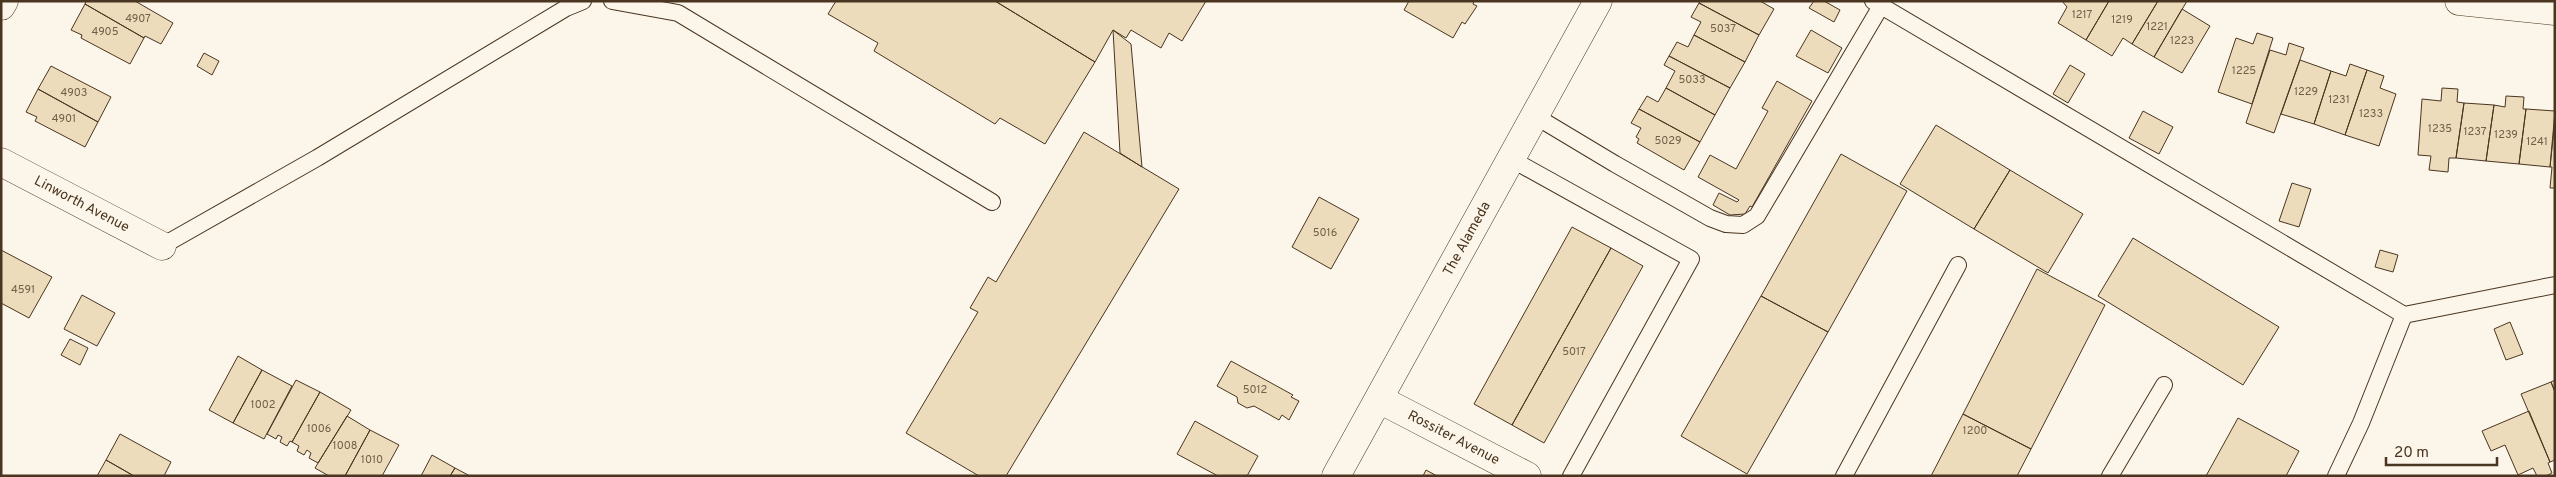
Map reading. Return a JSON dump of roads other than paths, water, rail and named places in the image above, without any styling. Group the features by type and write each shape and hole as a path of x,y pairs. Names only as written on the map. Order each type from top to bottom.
{"main road":[{"path":"1,6 4,1"},
{"name":"The Alameda","path":"1336,476 1598,1"},
{"path":"2459,1 2555,11"},
{"name":"Linworth Avenue","path":"1,162 162,246"},
{"name":"Rossiter Avenue","path":"1379,399 1527,476"}],"lane":[{"path":"162,246 317,158 566,8 583,1"},
{"path":"612,1 678,13 992,202"},
{"path":"1535,116 1695,210 1726,224 1744,225 1757,216 1877,4 2404,315 2555,284"},
{"path":"1511,159 1691,259 1571,476"},
{"path":"1844,476 1958,265"},
{"path":"2336,476 2361,423 2404,315"},
{"path":"2110,476 2164,385"}]}
